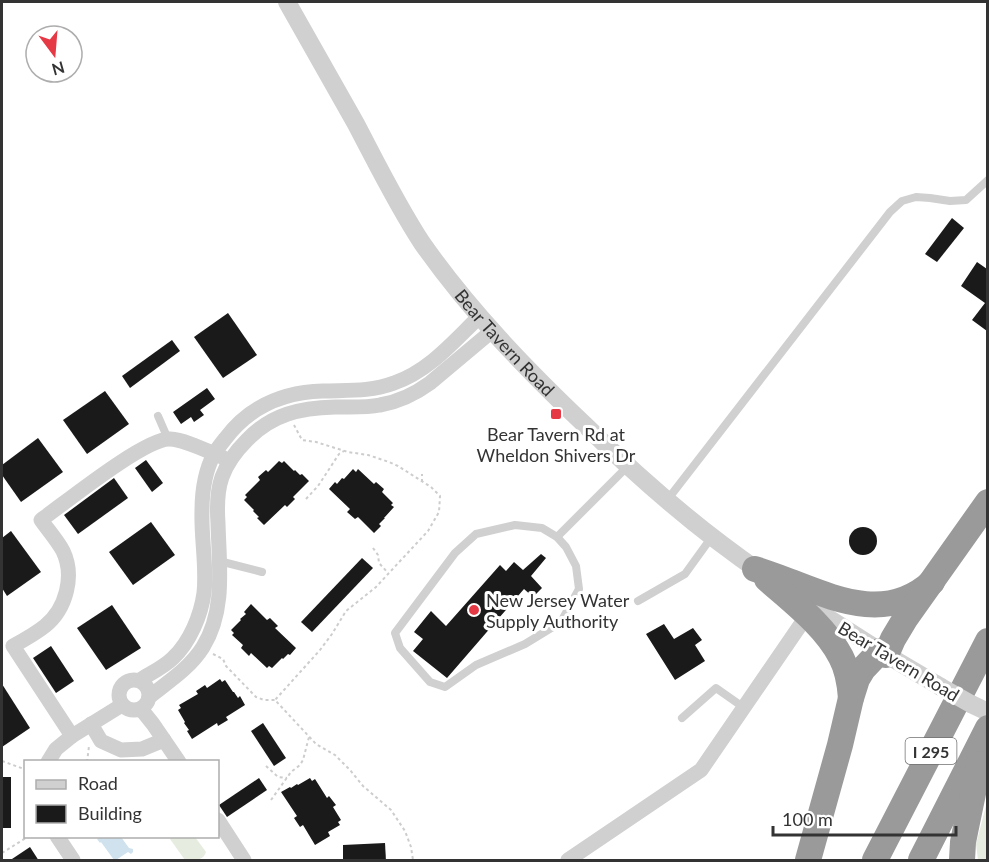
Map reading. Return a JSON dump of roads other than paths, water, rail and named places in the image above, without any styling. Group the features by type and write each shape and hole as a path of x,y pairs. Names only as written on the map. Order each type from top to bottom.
{"highway":[{"path":"808,861 857,679 863,669 883,653 987,502"},
{"path":"755,569 827,596 864,604 884,604 903,600 917,594 932,582"},
{"path":"755,569 810,612 842,658 850,684 851,698"},
{"name":"I 295","path":"874,861 987,641"},
{"path":"962,861 963,842 987,724"},
{"name":"I 295","path":"921,861 987,724"}],"street":[{"name":"Bear Tavern Road","path":"287,2 398,204 447,277 479,317 560,402 628,466 667,501 755,569"},
{"path":"479,317 440,355 411,376 370,390 321,391 278,398 247,415 231,431 214,454 205,480 202,499 204,593 200,612 183,646 173,658 140,680 130,680 121,686 118,695 122,705 131,710 145,703 190,664 212,631 220,594 218,515 221,478 246,440 258,429 286,413 310,409 357,408 400,400 420,391 492,331"},
{"path":"72,736 13,646 52,620 62,605 68,587 69,570 63,551 41,520 121,462 148,446 168,439 231,460"},
{"name":"Bear Tavern Road","path":"810,612 941,687 987,724"},
{"path":"568,861 701,770 810,612"},
{"path":"140,680 147,687 145,703 153,724 178,760"},
{"path":"49,760 56,748 122,705"},
{"path":"91,724 101,741 121,750 142,749 164,740"},
{"path":"219,822 244,861"},
{"path":"58,838 73,861"}],"lane":[{"path":"667,501 890,212 902,201 916,197 950,201 966,200 987,180"},
{"path":"158,416 168,439"},
{"path":"557,537 628,466"},
{"path":"515,525 542,528 557,537 566,547 576,566 579,589 561,622 525,644 476,665 445,687 430,682 400,648 395,633 455,553 476,534 515,525"},
{"path":"638,601 685,574 712,537"},
{"path":"203,557 262,572"},
{"path":"682,718 716,688 743,707"}],"water":[{"path":"122,838 129,848 133,849 133,852 131,854 128,852 114,860 97,839"}],"place":[{"name":"Bear Tavern Rd at Wheldon Shivers Dr","path":"556,414"},
{"name":"New Jersey Water Supply Authority","path":"474,610"}]}
